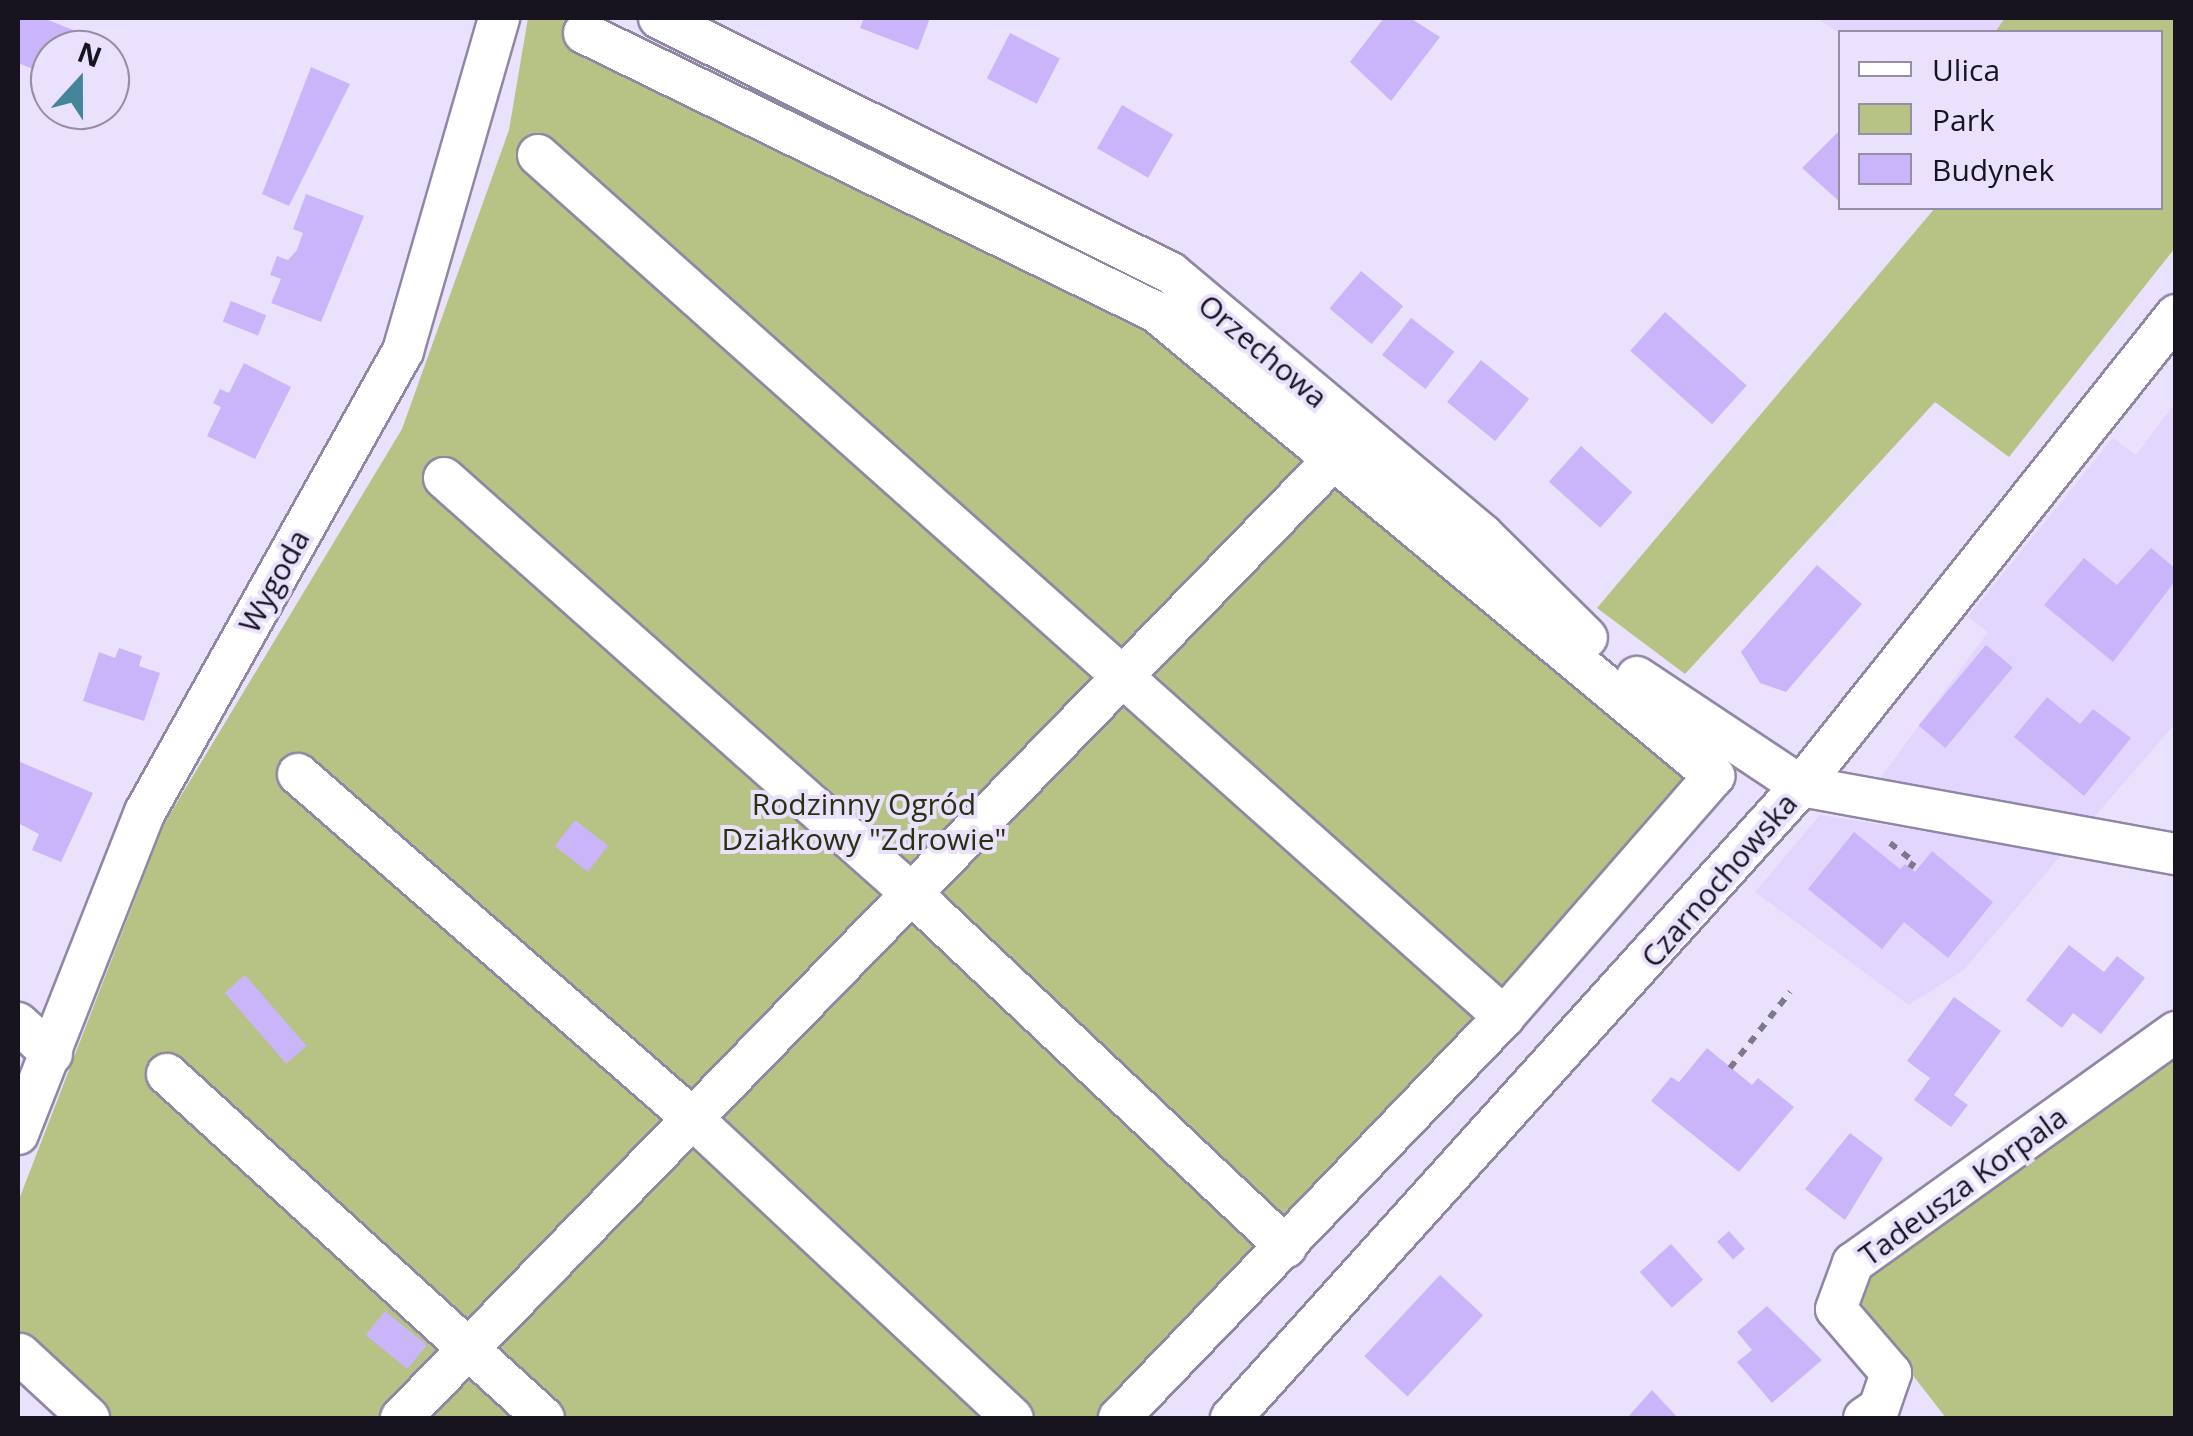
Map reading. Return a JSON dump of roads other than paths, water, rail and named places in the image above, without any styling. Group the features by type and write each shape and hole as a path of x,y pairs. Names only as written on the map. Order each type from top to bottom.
{"street":[{"name":"Wygoda","path":"18,1134 144,812 403,350 498,18"},
{"name":"Orzechowa","path":"659,18 1171,274 1483,535 1578,631 1680,710 1801,786"},
{"path":"584,33 1156,312 1337,456 1714,776 1504,1018 1118,1418"},
{"path":"538,155 1504,1018"},
{"name":"Czarnochowska","path":"1231,1418 1801,786 2176,315"},
{"path":"401,1418 1337,456"},
{"path":"444,478 911,893 1286,1247"},
{"path":"298,774 692,1118 1013,1418"},
{"path":"1801,786 2176,854"},
{"path":"18,1023 52,1054"},
{"name":"Tadeusza Korpala","path":"1864,1418 1879,1408 1891,1374 1836,1308 1853,1263 2176,1032"},
{"path":"167,1074 544,1418"},
{"path":"20,1354 89,1418"}],"park label":[{"name":"Rodzinny Ogród Działkowy \"Zdrowie\"","path":"864,821"}]}
